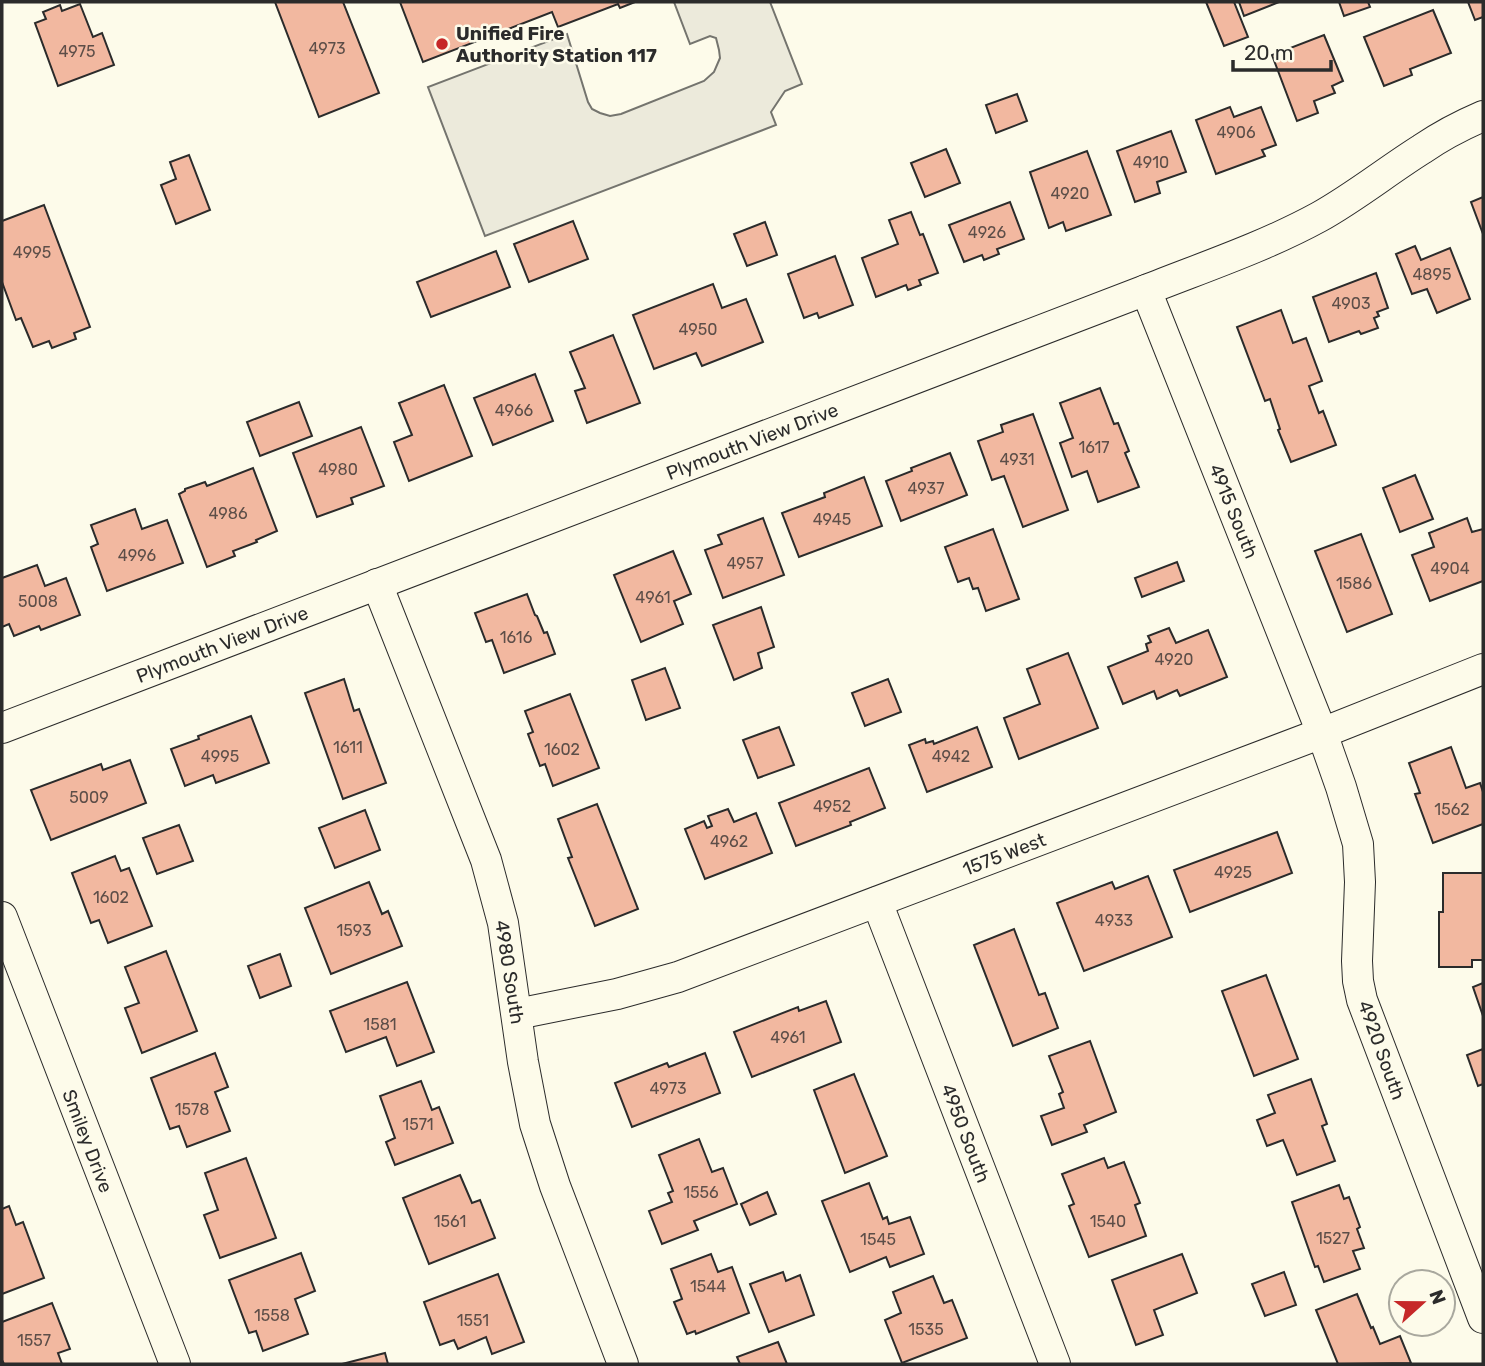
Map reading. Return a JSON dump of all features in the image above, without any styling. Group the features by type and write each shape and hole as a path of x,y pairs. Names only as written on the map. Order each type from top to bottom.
{"street":[{"name":"Plymouth View Drive","path":"2,728 1146,290 1289,232 1345,202 1420,149 1483,116"},
{"name":"4915 South","path":"1146,290 1322,733"},
{"name":"4980 South","path":"377,584 486,860 503,923 528,1093 544,1155 624,1364"},
{"name":"1575 West","path":"517,1014 617,995 678,977 1322,733 1483,669"},
{"name":"4920 South","path":"1322,733 1357,844 1360,882 1357,961 1362,1000 1483,1318"},
{"name":"4950 South","path":"877,902 1055,1364"},
{"name":"Smiley Drive","path":"2,917 174,1364"}],"shaded area":[{"path":"674,2 770,2 802,84 785,91 771,112 776,125 485,236 428,87 567,34 592,109 610,116 621,114 704,81 714,72 720,58 716,38 710,36 690,44"}],"building":[{"path":"275,2 343,2 379,93 319,117"},
{"name":"Unified Fire Authority Station 117","path":"400,2 635,2 620,8 618,4 558,27 552,12 423,62"},
{"path":"1206,2 1234,2 1248,37 1224,46"},
{"path":"1239,2 1279,2 1244,16"},
{"path":"1339,2 1368,2 1370,7 1344,16"},
{"path":"1468,2 1483,2 1483,17 1475,20"},
{"path":"80,4 93,37 102,33 114,65 58,86 35,23 46,19 43,12 60,5 62,11"},
{"path":"1433,10 1451,53 1410,69 1412,75 1384,86 1364,37"},
{"path":"1324,35 1343,81 1332,86 1335,93 1314,101 1318,113 1297,121 1272,55"},
{"path":"1017,94 1027,121 996,133 986,105"},
{"path":"1230,107 1234,117 1261,107 1276,145 1262,150 1265,156 1216,174 1196,120"},
{"path":"1171,131 1186,172 1157,182 1160,193 1135,202 1117,151"},
{"path":"946,149 960,183 925,197 911,163"},
{"path":"1087,151 1111,215 1066,231 1063,222 1049,228 1030,172"},
{"path":"189,155 210,210 176,224 161,185 176,179 170,162"},
{"path":"1483,197 1483,234 1471,202"},
{"path":"1010,202 1024,239 997,249 999,254 984,260 982,255 964,262 949,225"},
{"path":"44,205 90,327 74,333 76,339 52,348 49,341 33,347 21,318 16,320 2,282 2,221"},
{"path":"911,212 938,273 919,280 921,285 908,290 906,285 876,297 862,258 898,244 889,220"},
{"path":"573,221 588,259 529,282 514,244"},
{"path":"765,222 777,255 747,266 734,234"},
{"path":"1415,246 1421,260 1450,248 1470,299 1437,313 1427,289 1412,294 1396,254"},
{"path":"496,251 510,287 431,317 417,282"},
{"path":"835,256 853,305 819,318 817,313 804,318 788,274"},
{"path":"1376,273 1388,308 1377,312 1379,316 1374,318 1378,328 1361,334 1359,331 1329,342 1313,297"},
{"path":"713,284 722,308 746,299 763,342 702,366 696,353 654,369 633,315"},
{"path":"1281,310 1293,343 1306,338 1322,381 1309,386 1319,413 1323,411 1336,445 1291,462 1278,430 1280,429 1270,399 1265,401 1237,327"},
{"path":"613,335 640,403 587,423 575,391 585,388 570,352"},
{"path":"535,374 553,421 493,445 474,398"},
{"path":"444,385 472,456 409,481 394,442 412,435 399,403"},
{"path":"1100,388 1114,424 1118,423 1129,451 1125,453 1139,487 1098,502 1087,471 1072,477 1060,443 1073,438 1060,403"},
{"path":"299,402 312,436 260,456 247,422"},
{"path":"1033,414 1068,510 1023,527 1004,476 992,480 978,441 1003,432 1001,425"},
{"path":"361,427 384,486 351,498 353,504 317,517 293,453"},
{"path":"950,453 967,495 901,521 886,481"},
{"path":"253,468 277,531 233,551 235,556 207,567 179,494 185,489 205,482 207,486"},
{"path":"1415,475 1433,519 1400,532 1383,488"},
{"path":"864,477 882,526 799,557 782,513 825,497 824,493"},
{"path":"135,509 142,529 167,520 183,563 107,591 91,547 98,544 91,525"},
{"path":"763,518 784,575 723,598 705,550 722,544 718,535"},
{"path":"1467,518 1472,532 1483,529 1483,581 1430,601 1412,555 1434,547 1429,533"},
{"path":"993,529 1019,599 986,611 978,588 973,589 969,578 958,582 945,547"},
{"path":"1361,534 1392,614 1347,632 1315,551"},
{"path":"673,551 691,594 674,601 683,624 641,642 614,575"},
{"path":"1177,562 1184,581 1142,597 1135,578"},
{"path":"37,565 45,586 66,578 80,615 41,630 39,626 14,636 9,624 2,627 2,578"},
{"path":"527,594 555,654 504,673 492,640 486,642 475,613"},
{"path":"761,607 774,647 758,653 762,668 734,680 713,625"},
{"path":"1169,628 1176,643 1208,630 1227,677 1180,696 1177,690 1157,699 1154,691 1123,704 1108,667 1148,651 1146,644 1151,642 1148,636"},
{"path":"1068,653 1098,728 1019,759 1004,718 1040,704 1027,669"},
{"path":"665,668 680,708 646,720 632,680"},
{"path":"344,679 354,711 359,709 386,783 343,799 305,693"},
{"path":"888,679 901,712 865,726 852,693"},
{"path":"570,694 599,768 553,786 545,764 540,766 528,734 533,732 525,711"},
{"path":"251,716 269,763 216,783 213,775 185,786 171,749"},
{"path":"779,727 794,765 758,778 743,740"},
{"path":"977,727 992,767 927,792 909,745 925,739 926,743 933,741 934,744"},
{"path":"1451,747 1466,788 1480,783 1483,792 1483,824 1433,843 1415,794 1420,793 1409,763"},
{"path":"130,760 146,803 51,840 31,790 101,764 103,770"},
{"path":"869,768 885,808 850,822 851,825 796,846 779,803"},
{"path":"597,804 638,909 595,926 568,858 572,857 558,819"},
{"path":"728,809 734,822 756,813 772,853 705,879 685,829 704,821 707,828 712,826 708,816"},
{"path":"365,810 380,850 335,868 319,828"},
{"path":"179,825 193,861 157,874 143,838"},
{"path":"1277,832 1292,873 1190,912 1174,870"},
{"path":"115,856 121,871 129,868 152,926 108,943 99,920 91,923 72,873"},
{"path":"1443,873 1483,873 1483,960 1472,960 1472,967 1439,967 1439,912 1443,912"},
{"path":"1148,876 1172,937 1084,971 1057,903 1112,882 1115,889"},
{"path":"369,882 382,914 388,911 402,946 331,974 305,908"},
{"path":"1014,929 1039,995 1045,993 1058,1028 1013,1046 974,945"},
{"path":"166,951 197,1031 142,1053 125,1008 139,1003 125,967"},
{"path":"280,954 291,986 260,998 248,966"},
{"path":"1266,975 1298,1059 1254,1076 1222,991"},
{"path":"407,982 434,1052 397,1066 386,1037 346,1052 330,1011"},
{"path":"1483,983 1483,1016 1473,987"},
{"path":"826,1001 841,1042 752,1077 734,1032 798,1007 799,1011"},
{"path":"1090,1041 1116,1112 1084,1125 1087,1132 1052,1145 1041,1116 1064,1108 1059,1094 1063,1092 1049,1056"},
{"path":"1483,1049 1483,1084 1478,1086 1467,1055"},
{"path":"215,1053 228,1087 215,1092 230,1131 187,1147 179,1126 170,1129 151,1078"},
{"path":"705,1053 720,1093 632,1127 615,1083 667,1063 669,1067"},
{"path":"854,1074 887,1156 845,1173 814,1090"},
{"path":"1311,1079 1327,1124 1322,1126 1335,1161 1297,1175 1283,1140 1267,1146 1257,1120 1275,1113 1268,1095"},
{"path":"421,1081 432,1110 439,1107 453,1143 395,1165 386,1142 395,1138 380,1096"},
{"path":"699,1139 712,1172 723,1168 737,1204 694,1221 698,1230 662,1244 649,1211 672,1202 668,1193 673,1191 659,1155"},
{"path":"246,1158 276,1238 220,1258 204,1215 218,1210 205,1173"},
{"path":"1104,1158 1108,1168 1124,1162 1140,1203 1135,1205 1146,1236 1089,1257 1069,1206 1074,1204 1062,1174"},
{"path":"460,1175 472,1203 480,1200 495,1238 429,1264 403,1198"},
{"path":"869,1183 883,1219 887,1217 889,1224 910,1217 924,1254 890,1267 886,1257 850,1272 822,1201"},
{"path":"1339,1185 1344,1199 1349,1197 1364,1248 1353,1251 1360,1269 1324,1282 1318,1266 1315,1267 1292,1202"},
{"path":"767,1192 776,1214 750,1225 741,1204"},
{"path":"9,1206 16,1225 23,1222 44,1278 2,1294 2,1209"},
{"path":"301,1253 315,1291 295,1299 308,1334 263,1351 256,1331 249,1333 229,1280"},
{"path":"711,1254 718,1272 732,1267 749,1313 696,1334 695,1331 687,1334 674,1302 682,1299 671,1269"},
{"path":"1182,1254 1197,1293 1154,1310 1163,1335 1136,1345 1112,1280"},
{"path":"783,1272 786,1281 800,1275 814,1315 769,1332 750,1284"},
{"path":"1284,1272 1296,1305 1265,1316 1252,1284"},
{"path":"498,1274 524,1342 492,1354 486,1337 458,1349 454,1340 440,1345 424,1302"},
{"path":"933,1276 944,1303 952,1300 967,1338 902,1363 885,1320 901,1313 893,1292"},
{"path":"1357,1294 1380,1344 1401,1338 1411,1363 1338,1364 1316,1310"},
{"path":"52,1303 70,1349 58,1353 62,1364 4,1364 2,1322"},
{"path":"778,1342 787,1364 740,1364 737,1357"},
{"path":"385,1353 388,1364 342,1364"}],"place":[{"name":"Unified Fire Authority Station 117","path":"442,44"}]}
